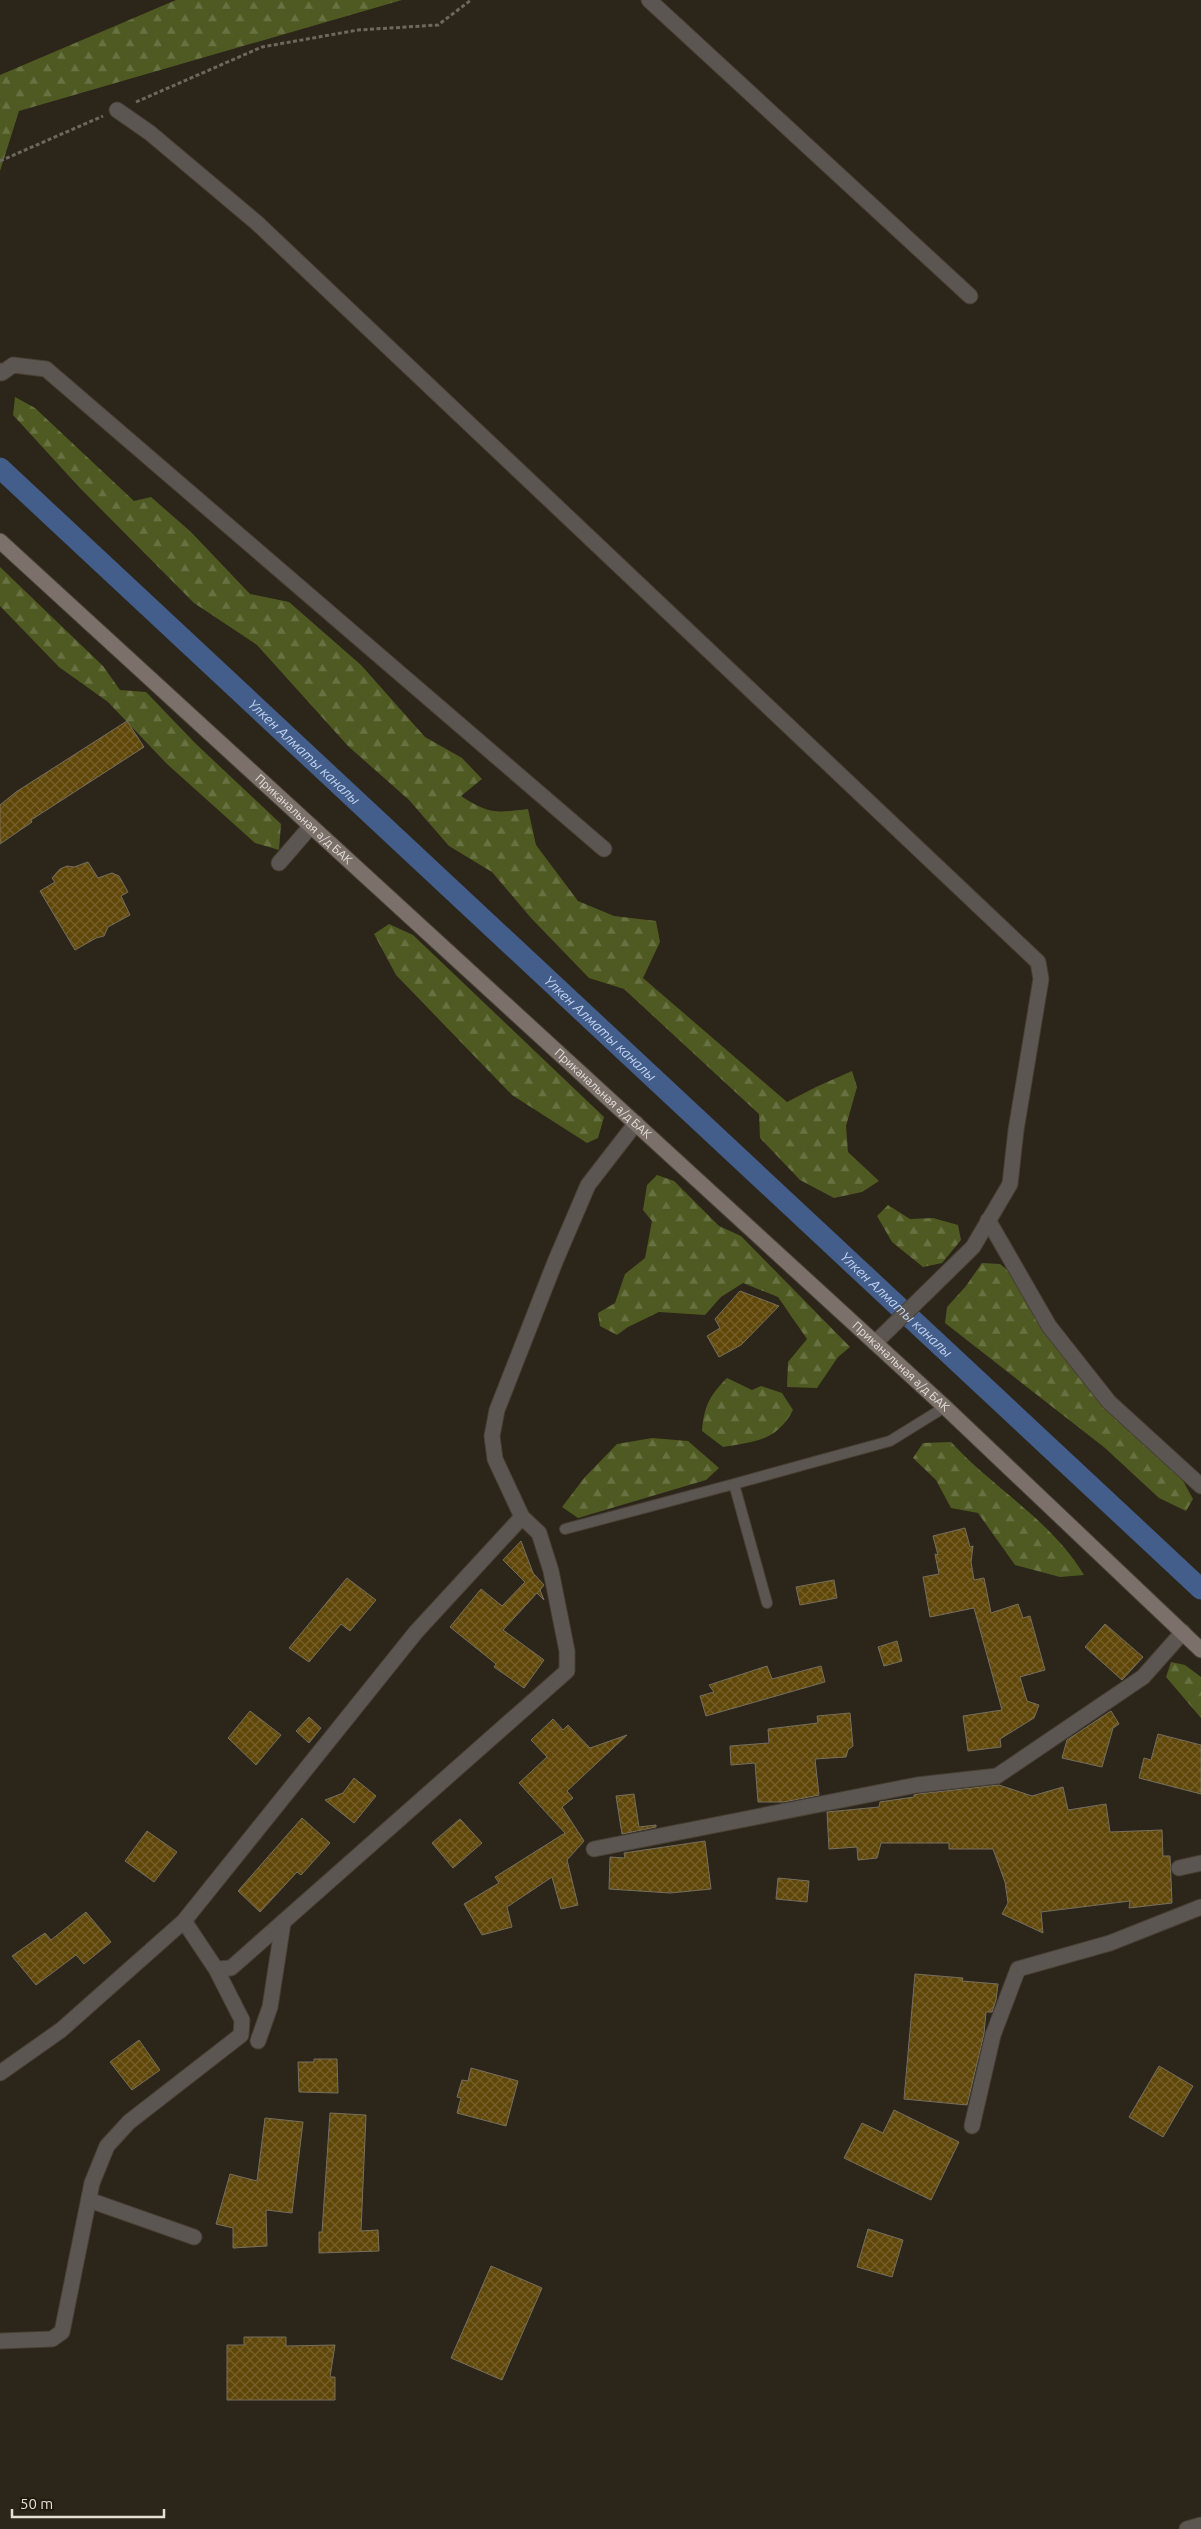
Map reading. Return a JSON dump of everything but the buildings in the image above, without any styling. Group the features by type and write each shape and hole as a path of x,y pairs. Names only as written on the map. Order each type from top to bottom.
{"main road":[{"name":"Приканальная а/д БАК","path":"0,541 876,1342 1201,1650"}],"street":[{"path":"649,0 970,296"},
{"path":"117,110 150,132 257,223 1038,962 1040,979 1016,1130 1010,1184 972,1247 876,1342"},
{"path":"0,371 2,373 12,365 46,370 604,849"},
{"path":"279,862 311,826"},
{"path":"216,1969 232,1968 567,1671 567,1650 551,1571 539,1533 522,1518 496,1459 492,1436 497,1410 588,1185 636,1124"},
{"path":"988,1220 1050,1326 1110,1402 1201,1486"},
{"path":"0,2073 61,2030 184,1921 416,1632 522,1518"},
{"path":"594,1849 917,1786 997,1776 1078,1723 1143,1677 1183,1632"},
{"path":"1179,1868 1201,1863"},
{"path":"972,2126 993,2035 1018,1969 1110,1943 1201,1908"},
{"path":"0,2341 52,2339 62,2332 92,2182 107,2146 129,2122 241,2036 242,2020 216,1969 184,1921"},
{"path":"258,2041 270,2007 283,1923"},
{"path":"89,2200 194,2237"},
{"path":"1187,2529 1201,2525"}],"lane":[{"path":"565,1529 890,1441 945,1407"},
{"path":"734,1484 767,1603"}],"path":[{"path":"0,161 262,46 358,30 438,25 471,0"}],"green space":[{"path":"176,0 402,0 19,111 0,171 0,75"},
{"path":"15,397 35,408 134,501 151,497 191,532 250,594 289,602 361,665 425,737 462,758 482,779 461,796 478,806 493,811 528,809 536,845 578,901 614,916 656,921 660,942 643,978 787,1102 852,1071 857,1087 846,1126 848,1152 879,1181 862,1192 834,1198 800,1180 760,1138 759,1114 624,989 589,978 531,918 492,872 449,846 409,800 348,746 257,645 194,603 79,487 13,415"},
{"path":"0,567 103,666 120,690 146,692 196,744 281,824 279,850 255,843 167,764 108,702 59,667 0,606"},
{"path":"389,924 413,935 604,1117 598,1138 587,1143 512,1095 396,975 374,934"},
{"path":"657,1175 674,1181 719,1226 741,1236 850,1347 838,1357 817,1388 787,1387 788,1362 807,1339 778,1297 743,1283 721,1297 705,1315 659,1312 628,1327 617,1335 600,1326 598,1313 615,1303 625,1274 645,1258 652,1221 643,1210 647,1185"},
{"path":"888,1205 910,1219 933,1218 958,1225 961,1240 942,1263 923,1267 892,1242 877,1216"},
{"path":"982,1263 1000,1264 1015,1276 1043,1328 1175,1466 1193,1499 1186,1511 1159,1498 1105,1448 945,1323 947,1307 966,1286"},
{"path":"727,1378 752,1390 761,1386 782,1393 793,1410 780,1428 772,1434 755,1441 723,1447 702,1431 706,1408 716,1390"},
{"path":"652,1438 688,1441 719,1468 706,1480 578,1518 562,1507 585,1477 617,1444"},
{"path":"951,1442 967,1459 1056,1538 1084,1575 1060,1577 1015,1565 978,1513 951,1508 936,1480 913,1458 923,1443"},
{"path":"1171,1662 1185,1665 1201,1677 1201,1718 1166,1677"}],"waterway":[{"name":"Үлкен Алматы каналы","path":"0,468 1201,1589"}]}
